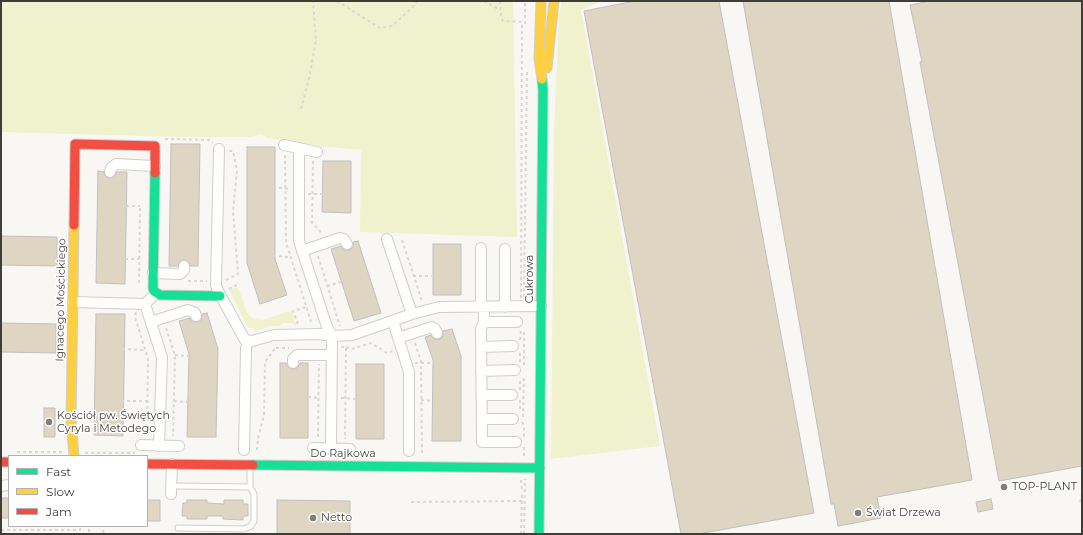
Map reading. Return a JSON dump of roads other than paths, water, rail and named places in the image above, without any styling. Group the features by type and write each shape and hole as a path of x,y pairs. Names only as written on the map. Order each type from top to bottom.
{"street":[{"name":"Cukrowa","path":"539,534 543,90 539,59 541,1"},
{"name":"Cukrowa","path":"543,90 549,57 554,1"},
{"name":"Ignacego Mościckiego","path":"74,454 71,420 75,144 155,146 155,166"},
{"path":"284,146 315,152"},
{"path":"299,148 299,238 329,332 332,358 331,448"},
{"path":"219,150 216,282 220,296 243,338 248,341 273,335 286,334 319,334 329,332 342,336 352,335 393,321 412,312 439,307 542,306"},
{"path":"110,172 111,168 116,164 155,166 153,288 156,293 160,295 220,296"},
{"path":"303,254 340,238 344,239 347,244"},
{"path":"387,239 412,312"},
{"path":"481,248 481,306 484,312 484,322 481,330 482,442 521,442"},
{"path":"505,249 505,307"},
{"path":"153,273 180,274 184,270 184,266"},
{"path":"73,302 142,303 156,293"},
{"path":"142,303 151,322 162,357 159,446"},
{"path":"151,322 188,310 195,313 196,316"},
{"path":"393,321 409,372 409,451"},
{"path":"484,322 520,325"},
{"path":"398,338 432,327 437,333"},
{"path":"244,450 246,349 248,341"},
{"path":"481,347 518,345"},
{"path":"293,363 293,359 298,354 332,358"},
{"path":"481,370 518,370"},
{"path":"482,395 512,395"},
{"path":"482,419 518,422"},
{"path":"141,445 179,446"},
{"path":"313,448 350,449"},
{"name":"Do Rajkowa","path":"148,464 540,468"},
{"path":"172,464 174,490"}],"lane":[{"path":"178,528 244,529 251,526 254,521 254,494 250,487 250,465"},
{"path":"174,490 250,487"}],"place":[{"name":"Kościół pw. Świętych Cyryla i Metodego","path":"49,422"},
{"name":"TOP-PLANT","path":"1004,487"},
{"name":"Świat Drzewa","path":"858,513"},
{"name":"Netto","path":"313,518"}]}
